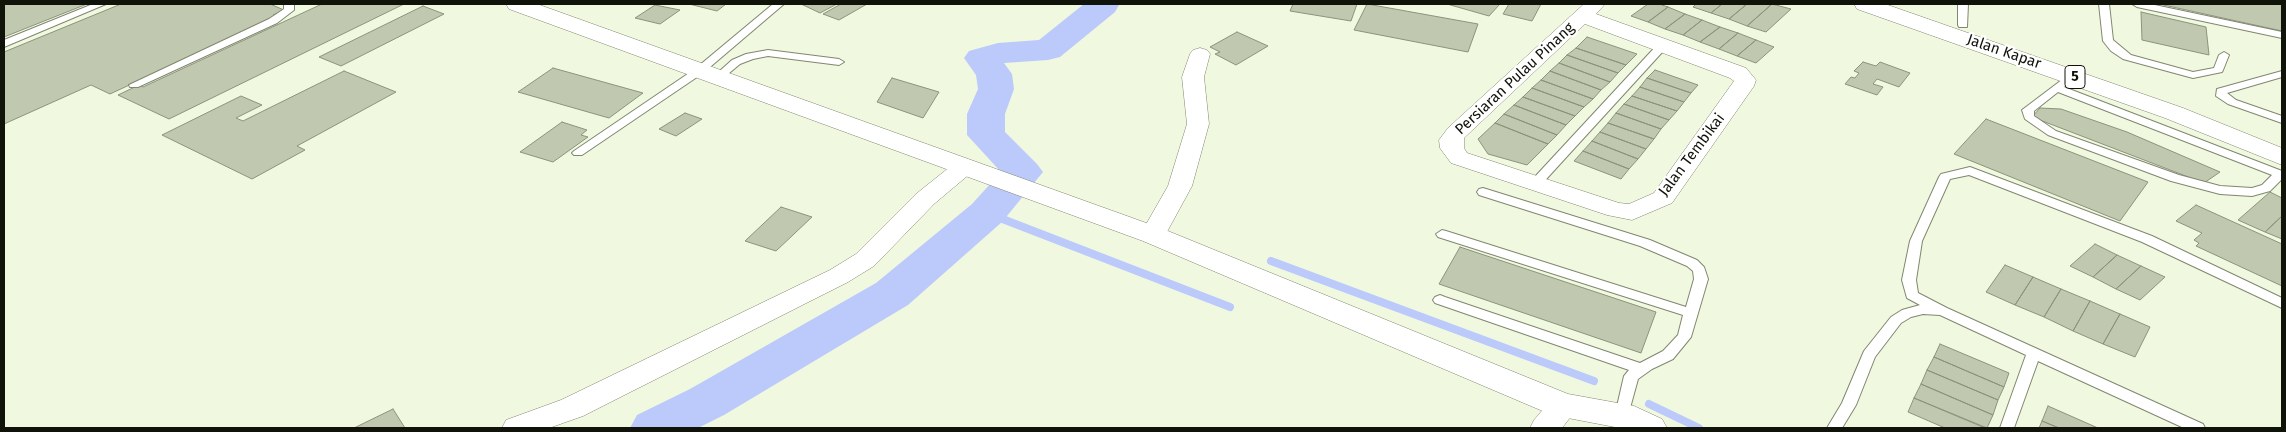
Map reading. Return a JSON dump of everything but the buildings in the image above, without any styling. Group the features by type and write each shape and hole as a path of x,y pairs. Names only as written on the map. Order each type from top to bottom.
{"main road":[{"path":"517,4 1153,235 1555,417 1592,428"},
{"name":"Jalan Kapar","path":"1865,4 2065,82 2174,113 2282,169"},
{"name":"Jalan Kapar","path":"1901,4 1963,14 2038,50 2282,142"},
{"path":"1555,417 1636,422"}],"street":[{"path":"1589,10 1662,46"},
{"name":"Persiaran Pulau Pinang","path":"1535,184 1459,158 1452,148 1451,140 1456,133 1589,10"},
{"name":"Jalan Tembikai","path":"1535,184 1616,210 1632,212 1663,198 1743,86 1744,80 1738,73 1662,46"},
{"path":"1153,235 1180,186 1198,124 1193,77 1200,54"},
{"path":"517,428 572,408 719,337 838,276 865,260 925,199 974,170"}],"lane":[{"path":"4,44 101,4"},
{"path":"134,85 273,21 289,10 288,4"},
{"path":"708,74 779,4"},
{"path":"2104,4 2108,41 2126,57 2193,75 2218,70 2224,54"},
{"path":"2137,4 2282,35"},
{"path":"1535,184 1662,46"},
{"path":"578,153 708,74 750,56 768,53 839,62"},
{"path":"2282,74 2221,92 2222,96 2232,102 2282,120"},
{"path":"2065,82 2028,110 2029,117 2052,132 2175,178 2220,190 2252,192 2266,188 2282,169"},
{"path":"2189,426 1942,311 1912,295 1909,280 1916,241 1945,177 1970,171 2146,239 2282,303"},
{"path":"1483,192 1645,243 1692,263 1699,270 1701,279 1684,337 1668,355 1631,376 1636,422"},
{"path":"1442,234 1690,313"},
{"path":"1440,300 1642,369"},
{"path":"1834,428 1849,405 1869,355 1896,320 1907,312 1923,309 1942,311"},
{"path":"2006,428 2034,353"}],"waterway":[{"path":"655,428 707,402 892,294 987,213 1023,172 986,135 986,114 996,89 994,74 981,58 998,53 1048,50 1103,5"},
{"path":"987,213 1230,307"},
{"path":"1271,261 1594,381"},
{"path":"1649,404 1699,428"}]}
